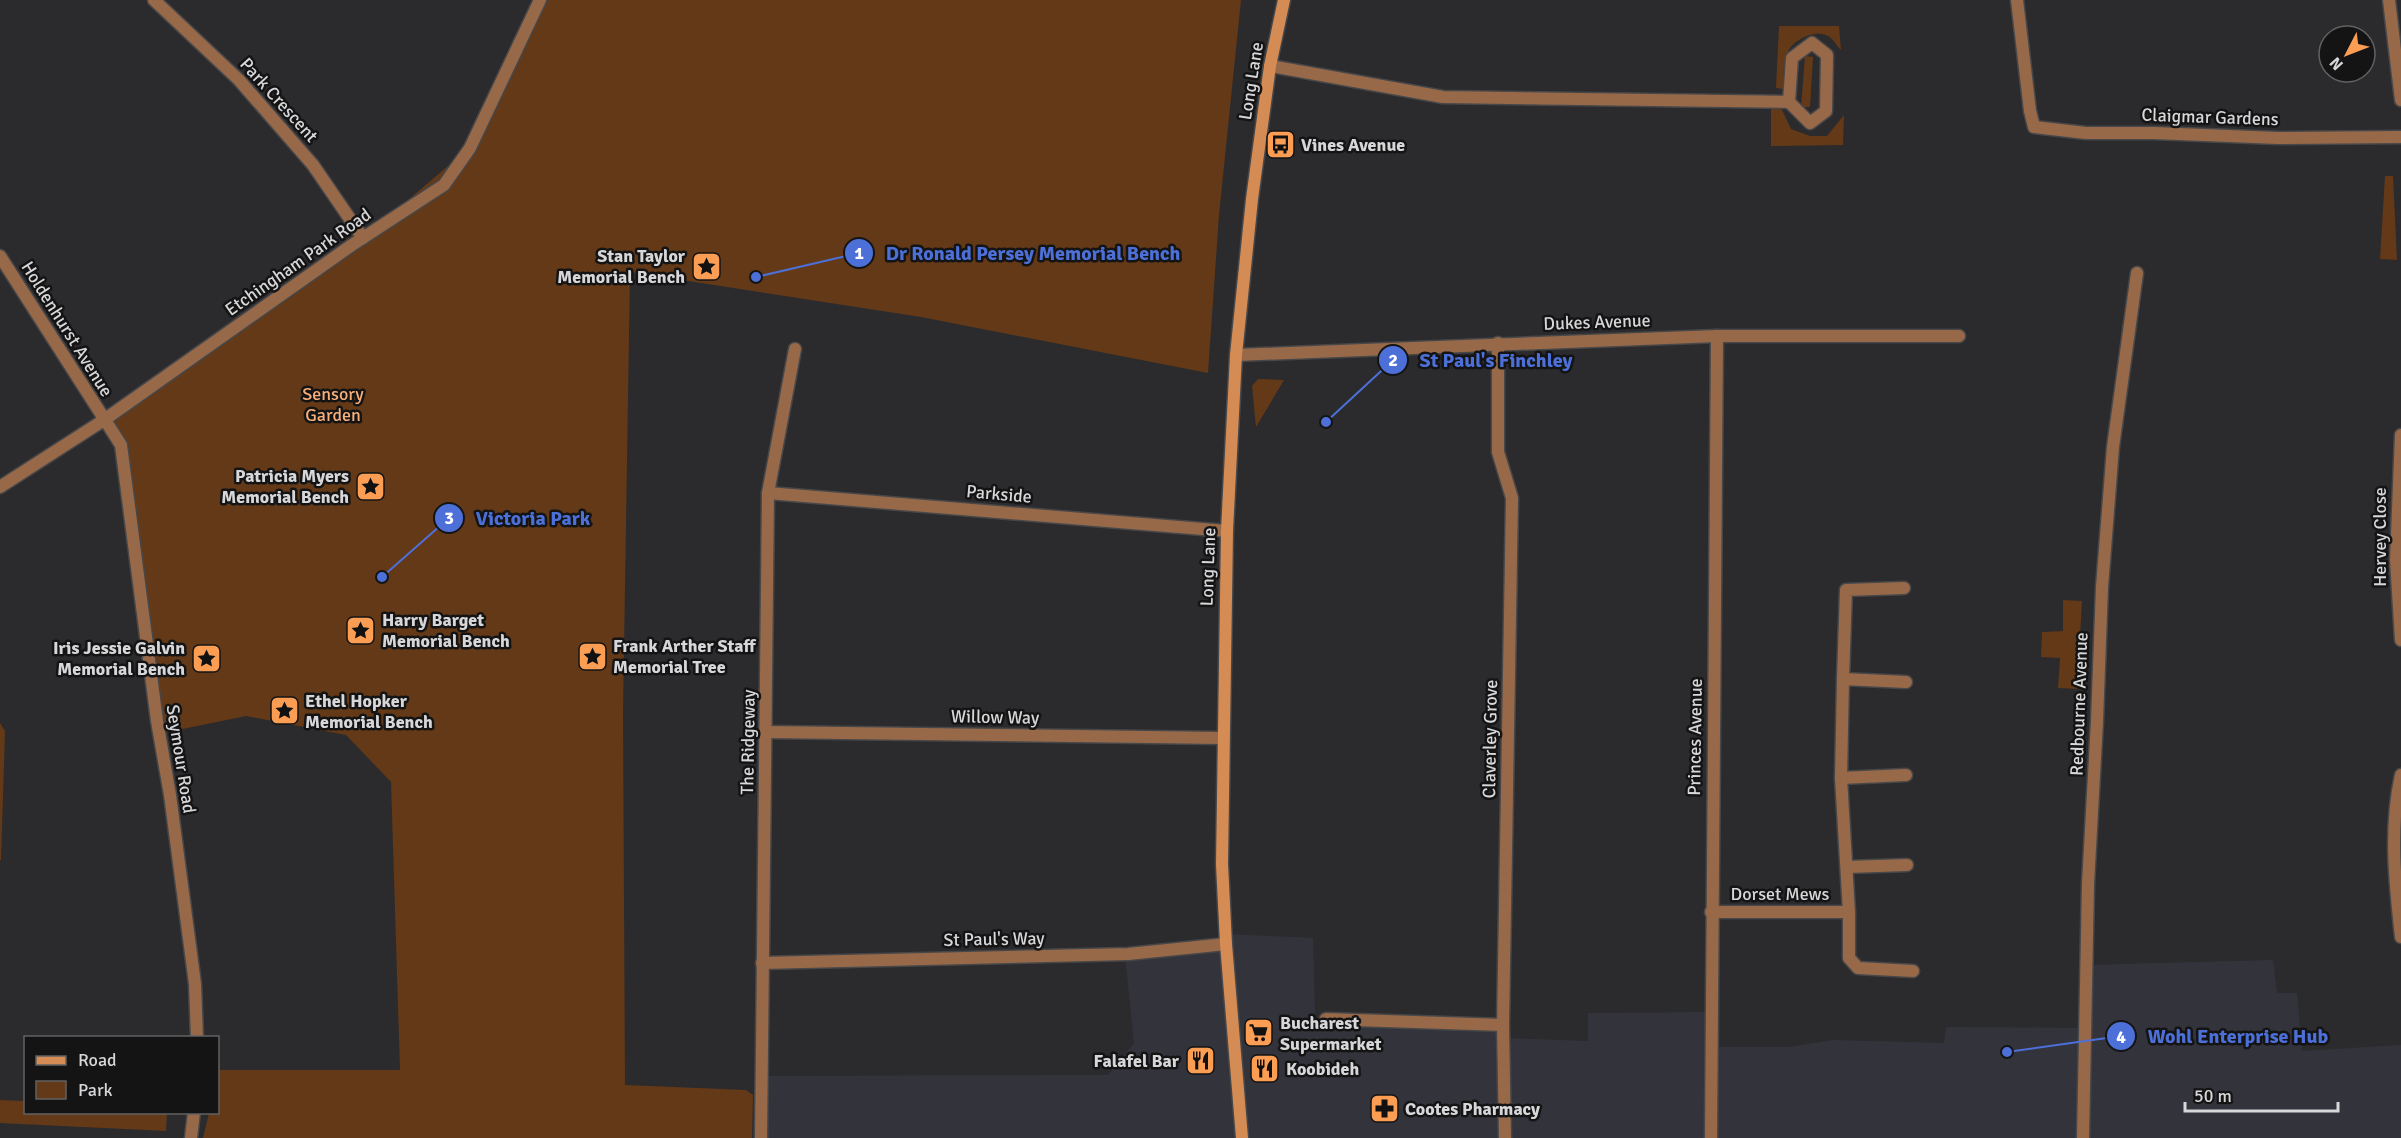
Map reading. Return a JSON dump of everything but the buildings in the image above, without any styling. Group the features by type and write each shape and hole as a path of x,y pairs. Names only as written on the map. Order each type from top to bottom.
{"street":[{"name":"Park Crescent","path":"154,0 239,80 313,165 363,238"},
{"name":"Etchingham Park Road","path":"0,487 104,420 363,238 444,185 470,148 540,0"},
{"name":"Long Lane","path":"1242,1138 1226,944 1222,864 1222,738 1227,531 1236,355 1252,200 1270,66 1284,0"},
{"name":"Claigmar Gardens","path":"2017,0 2030,111 2034,127 2086,133 2154,132 2278,138 2401,137"},
{"path":"2389,0 2401,100"},
{"path":"1270,66 1443,97 1790,102 1810,123 1826,111 1827,55 1812,43 1792,58 1790,102"},
{"name":"Holdenhurst Avenue","path":"0,256 104,420"},
{"name":"Redbourne Avenue","path":"2084,1138 2088,884 2102,587 2113,447 2137,273"},
{"name":"Dukes Avenue","path":"1236,355 1717,336 1959,336"},
{"name":"Princes Avenue","path":"1711,1138 1717,336"},
{"name":"Claverley Grove","path":"1498,343 1498,452 1512,498 1503,1025 1505,1138"},
{"name":"The Ridgeway","path":"761,1138 768,493 795,349"},
{"name":"Seymour Road","path":"104,420 121,445 157,721 170,795 195,984 197,1036"},
{"name":"Hervey Close","path":"2401,435 2396,560 2401,640"},
{"name":"Parkside","path":"768,493 1227,531"},
{"name":"Dorset Mews","path":"1904,588 1846,590 1841,778 1847,867 1849,958 1858,968 1912,971"},
{"path":"1843,679 1905,682"},
{"name":"Willow Way","path":"766,732 1222,738"},
{"path":"2401,775 2394,804 2394,816 2395,875 2401,937"},
{"path":"1841,778 1906,776"},
{"name":"Dorset Mews","path":"1847,867 1907,865"},
{"name":"Dorset Mews","path":"1711,912 1849,912"},
{"name":"St Paul's Way","path":"762,963 1128,954 1226,944"},
{"path":"1326,1018 1503,1025"},
{"path":"191,1138 194,1114"}],"shaded area":[{"path":"1225,934 1313,938 1315,1019 1503,1025 1503,1038 1588,1041 1588,1013 1711,1012 1711,1047 1789,1047 1834,1040 1944,1043 1946,1027 2085,1028 2087,965 2273,960 2277,993 2297,993 2302,1051 2401,1045 2401,1138 761,1138 762,1076 1108,1075 1134,1043 1125,955 1224,944"}],"green space":[{"name":"Sensory Garden","path":"540,0 1241,0 1219,215 1208,373 921,317 630,272 623,712 625,1085 746,1090 753,1095 752,1138 203,1138 209,1114 219,1114 219,1070 400,1070 391,782 346,735 246,716 158,734 120,443 106,420 360,241 469,148"},
{"path":"1779,26 1839,26 1841,50 1832,39 1821,34 1801,39 1791,47 1786,57 1784,89 1776,88"},
{"path":"1805,56 1813,57 1810,107 1801,107"},
{"path":"1771,106 1782,110 1791,129 1810,136 1827,136 1844,115 1843,145 1771,146"},
{"path":"2385,176 2393,176 2397,260 2380,259"},
{"path":"1258,379 1284,380 1256,427 1252,386"},
{"path":"2063,600 2082,601 2077,689 2058,688 2060,658 2041,657 2042,632 2063,631"},
{"path":"0,723 5,731 1,860 0,860"},
{"path":"0,1100 24,1101 24,1114 167,1114 166,1131 0,1123"}],"place":[{"name":"Vines Avenue","path":"1280,145"},
{"name":"Stan Taylor Memorial Bench","path":"706,266"},
{"name":"Dr Ronald Persey Memorial Bench","path":"756,277"},
{"name":"St Paul's Finchley","path":"1326,422"},
{"name":"Patricia Myers Memorial Bench","path":"370,486"},
{"name":"Victoria Park","path":"382,577"},
{"name":"Harry Barget Memorial Bench","path":"361,630"},
{"name":"Frank Arther Staff Memorial Tree","path":"592,656"},
{"name":"Iris Jessie Galvin Memorial Bench","path":"206,658"},
{"name":"Ethel Hopker Memorial Bench","path":"284,711"},
{"name":"Bucharest Supermarket","path":"1259,1033"},
{"name":"Wohl Enterprise Hub","path":"2007,1052"},
{"name":"Falafel Bar","path":"1200,1061"},
{"name":"Koobideh","path":"1265,1069"},
{"name":"Cootes Pharmacy","path":"1384,1109"}]}
